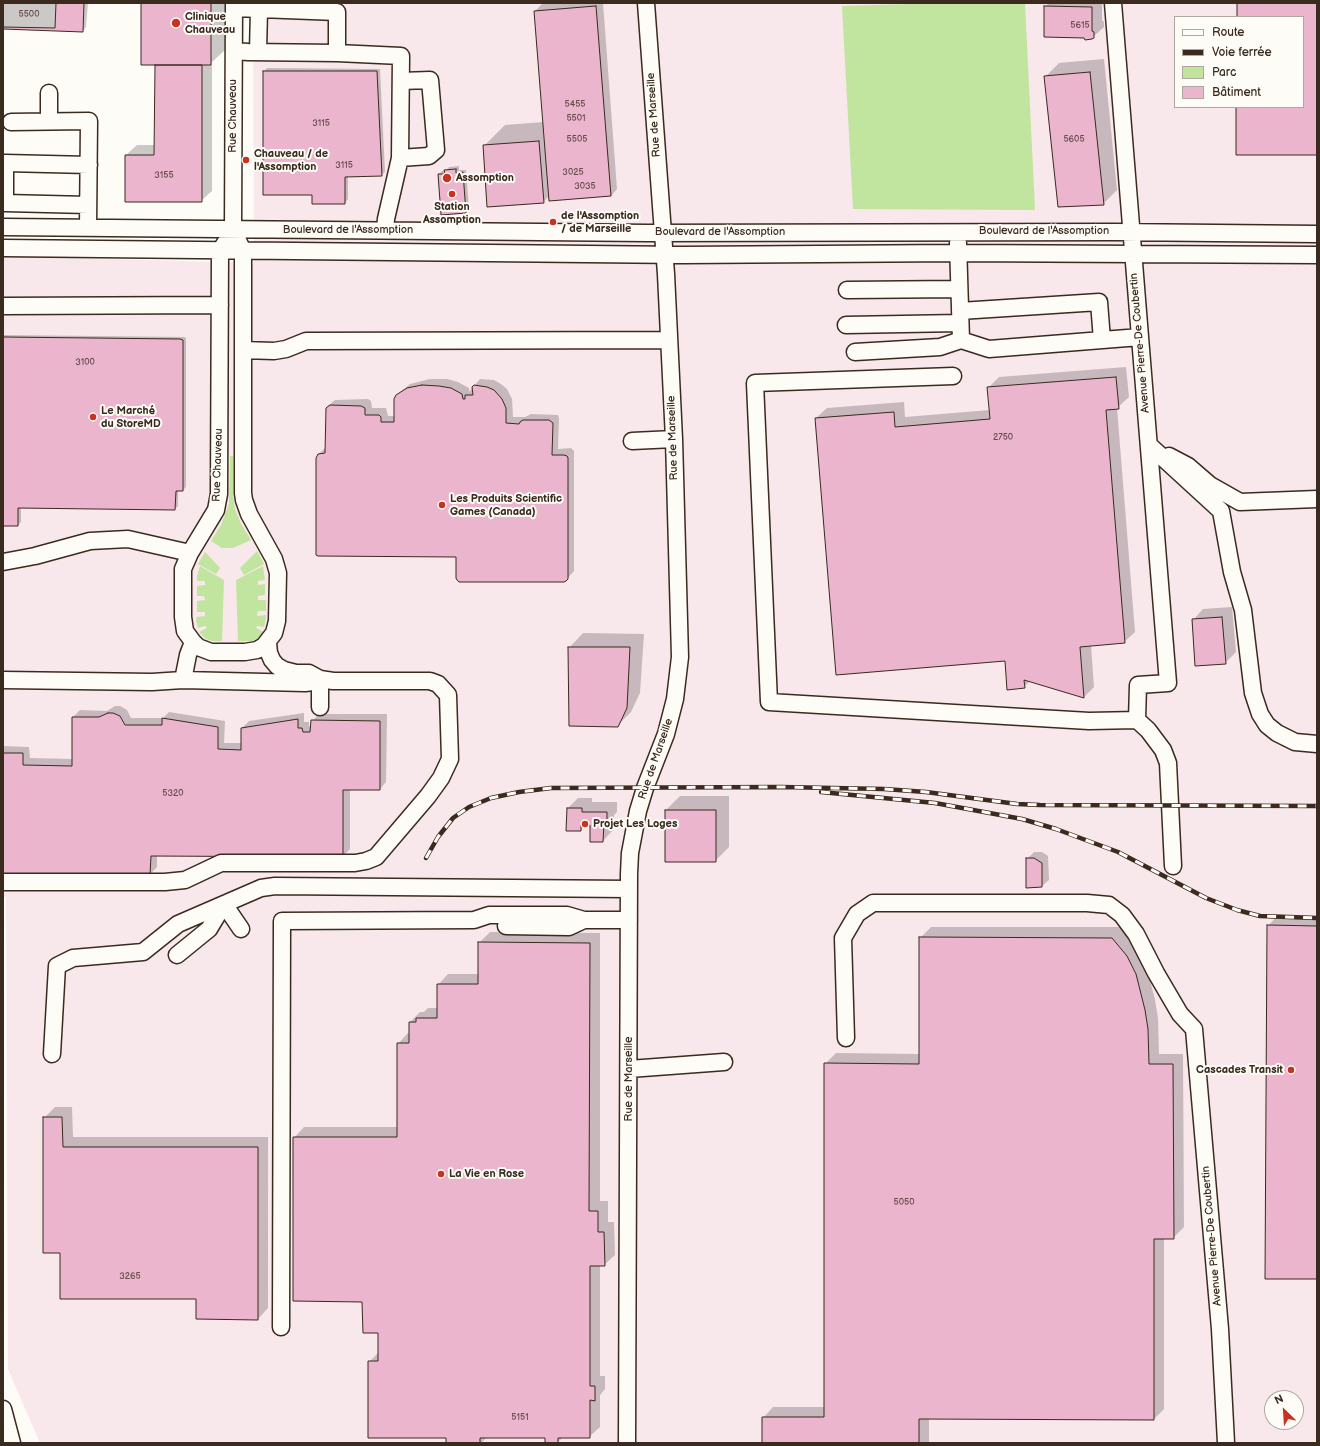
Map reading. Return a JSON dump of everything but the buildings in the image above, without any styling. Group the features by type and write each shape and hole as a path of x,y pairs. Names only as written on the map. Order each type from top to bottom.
{"street":[{"name":"Rue de Marseille","path":"627,1443 630,853 644,788 666,734 679,677 680,637 670,340 664,233 646,3"},
{"name":"Avenue Pierre-De Coubertin","path":"1113,3 1168,683 1138,685 1137,720"},
{"path":"234,5 259,9 336,12 337,52"},
{"name":"Rue Chauveau","path":"234,5 233,230 243,251 244,500 249,514 274,560 278,573 278,621 274,633 268,643"},
{"path":"258,52 259,9"},
{"path":"234,51 337,52 401,56 400,158 386,219 385,230"},
{"path":"400,158 429,156 436,150 430,80 401,81"},
{"path":"49,93 49,121"},
{"path":"11,122 89,121 88,228"},
{"path":"88,204 5,203 5,163 89,165"},
{"name":"Boulevard de l'Assomption","path":"3,227 664,233 958,231 1317,234"},
{"path":"220,251 233,230"},
{"path":"958,231 957,253 961,340"},
{"name":"Boulevard de l'Assomption","path":"3,248 665,254 957,253 1317,255"},
{"name":"Rue Chauveau","path":"192,642 185,631 183,617 183,569 190,553 216,510 219,494 220,251"},
{"path":"847,290 959,289"},
{"path":"846,325 960,317 1099,302 1102,340"},
{"path":"3,306 220,305"},
{"path":"855,352 940,347 961,340 989,349 1140,337"},
{"path":"243,350 274,351 306,341 670,340"},
{"path":"953,376 755,383 769,702 1089,721 1137,720 1148,730 1163,750 1168,764 1173,866"},
{"path":"632,441 674,439"},
{"path":"1149,445 1188,466 1210,485 1240,502 1317,499"},
{"path":"1149,445 1221,511 1232,572 1243,610 1253,693 1260,714 1267,725 1277,733 1295,742 1317,744"},
{"path":"3,562 35,556 90,541 128,539 190,553"},
{"path":"3,882 165,882 185,880 221,863 355,863 366,861 376,857 428,796 441,778 450,759 448,695 438,684 430,681 333,681 320,679 309,673 296,673 284,670 277,666 270,658 268,643 257,650 251,651 211,652 198,647 192,642 183,680"},
{"path":"3,680 152,682 183,680 306,683 320,679"},
{"path":"320,679 320,707"},
{"path":"52,1054 57,966 73,958 143,952 178,924 261,888 275,886 629,889"},
{"name":"Avenue Pierre-De Coubertin","path":"846,1038 843,938 857,914 873,903 1079,903 1109,905 1122,914 1136,934 1180,1014 1194,1029 1220,1329 1226,1443"},
{"path":"224,904 241,930"},
{"path":"177,955 209,929 224,904"},
{"path":"281,1327 282,920 474,920 488,926 569,927 584,920 629,920"},
{"path":"629,1070 724,1062"},
{"path":"3,1409 12,1443"}],"shaded area":[{"path":"253,3 1317,3 1317,1443 40,1443 8,1369 6,897 3,897 3,256 254,263"}],"green space":[{"path":"942,3 1025,3 1035,210 853,209 842,6"},
{"path":"230,456 233,456 233,495 235,509 241,524 251,540 233,548 222,548 211,541 221,525 229,504"},
{"path":"257,551 264,564 244,575 240,568"},
{"path":"205,552 220,568 216,574 198,564"},
{"path":"200,566 224,580 222,641 212,641 206,639 199,632 207,628 205,626 198,628 196,620 197,617 205,616 205,612 197,612 197,601 205,600 204,596 197,596 197,586 205,585 205,581 197,581"},
{"path":"263,566 265,580 258,581 258,585 265,584 265,595 258,596 258,600 266,600 266,611 258,611 257,616 266,615 266,618 264,627 257,626 256,628 264,632 259,638 252,641 238,641 236,580"}],"railway":[{"path":"426,858 438,837 453,818 469,807 491,798 519,792 551,788 781,787 884,789 926,792 1017,804 1040,805 1317,806"},
{"path":"821,792 935,803 1022,819 1056,829 1118,852 1206,898 1237,910 1260,916 1317,918"}],"place":[{"name":"Clinique Chauveau","path":"176,23"},
{"name":"Chauveau / de l'Assomption","path":"246,160"},
{"name":"Assomption","path":"447,178"},
{"name":"Station Assomption","path":"452,194"},
{"name":"de l'Assomption / de Marseille","path":"553,222"},
{"name":"Le Marché du StoreMD","path":"93,417"},
{"name":"Les Produits Scientific Games (Canada)","path":"442,505"},
{"name":"Projet Les Loges","path":"585,824"},
{"name":"Cascades Transit","path":"1291,1070"},
{"name":"La Vie en Rose","path":"441,1174"}]}
